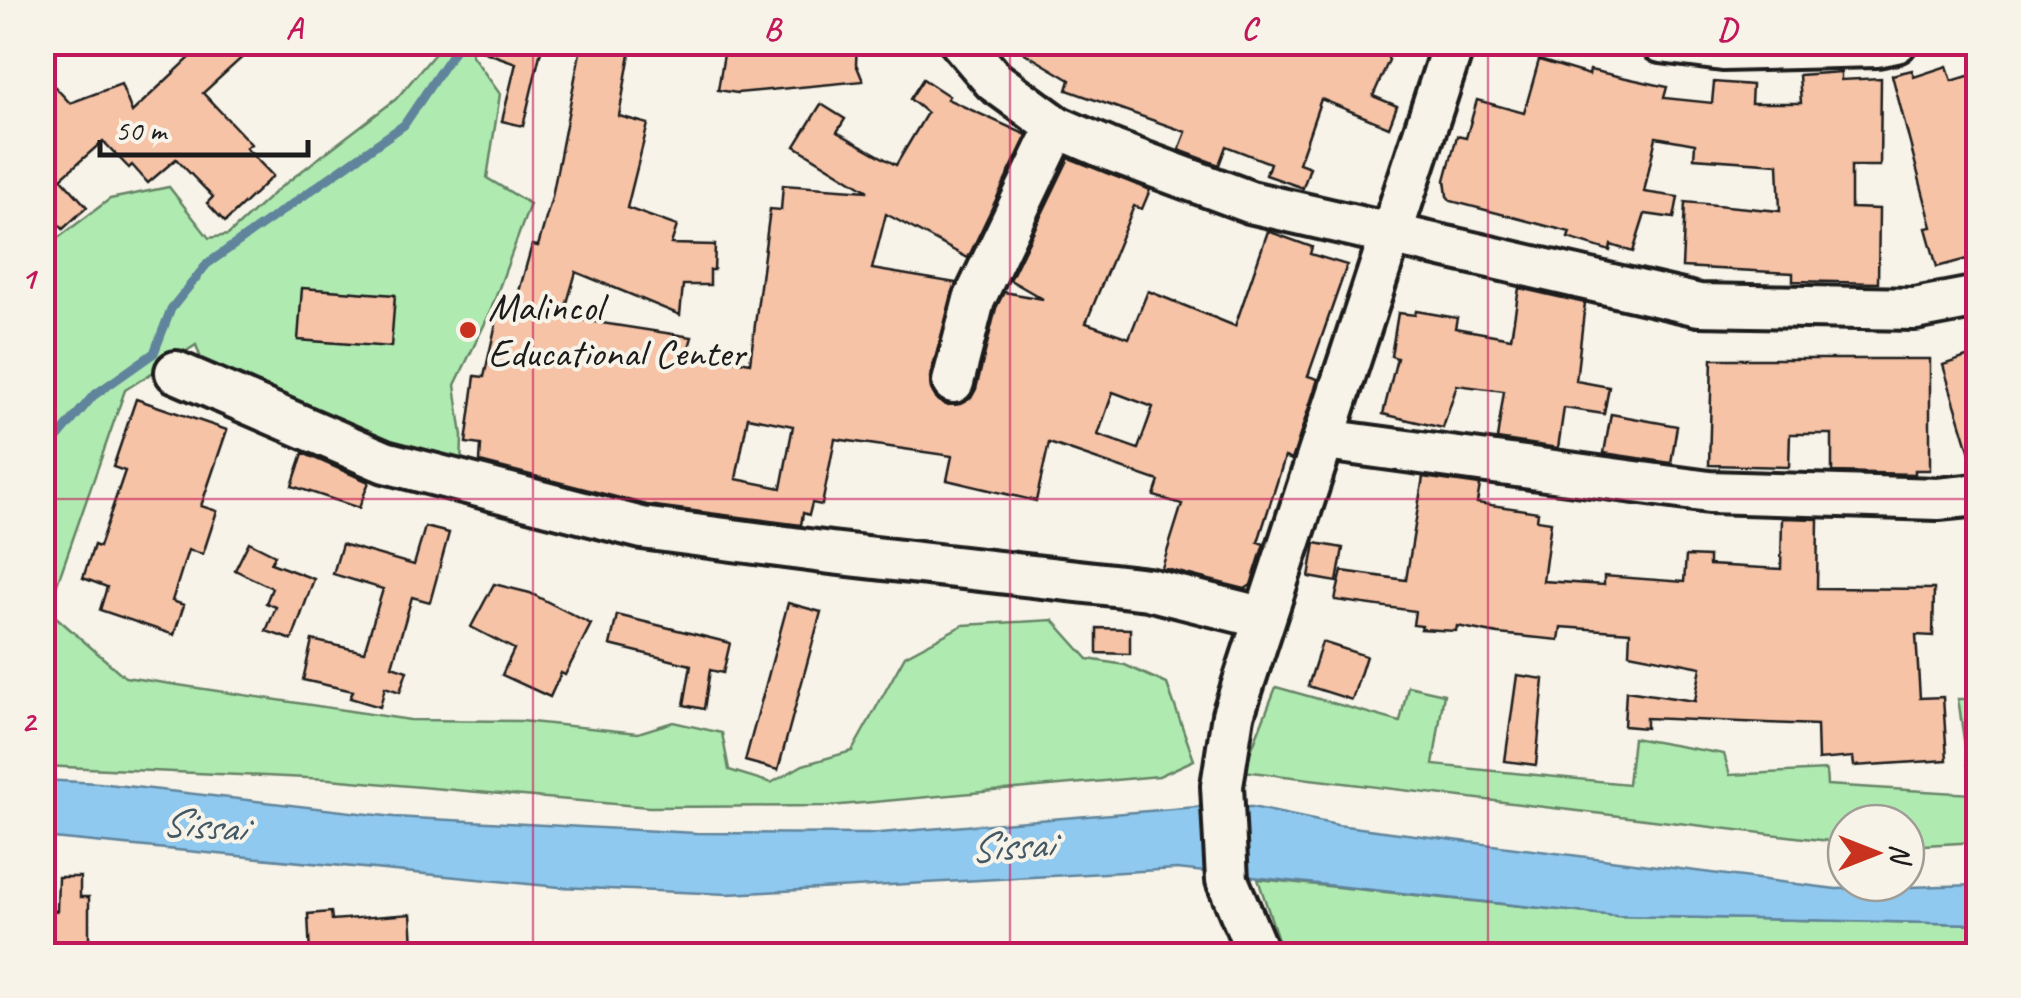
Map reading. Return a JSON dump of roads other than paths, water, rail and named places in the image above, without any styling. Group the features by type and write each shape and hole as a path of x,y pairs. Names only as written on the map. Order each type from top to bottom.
{"street":[{"path":"961,42 994,81 1057,126 1250,202 1699,305 1915,310 1978,297"},
{"path":"1259,956 1227,880 1222,801 1233,715 1454,42"},
{"path":"1661,42 1723,50 1884,44"},
{"path":"953,382 974,300 1057,126"},
{"path":"176,372 385,462 642,528 831,554 1148,589 1264,618"},
{"path":"1326,440 1695,491 1938,499 1978,496"}],"water":[{"name":"Sissai","path":"42,780 394,817 696,833 868,834 1197,807 1252,807 1337,825 1826,888 1826,903 1926,903 1926,886 1978,885 1978,924 1616,916 1177,869 728,894 559,887 43,837"}],"waterway":[{"path":"42,456 93,396 154,353 171,309 207,264 404,125 460,42"}],"place":[{"name":"Malincol Educational Center","path":"468,330"}]}
